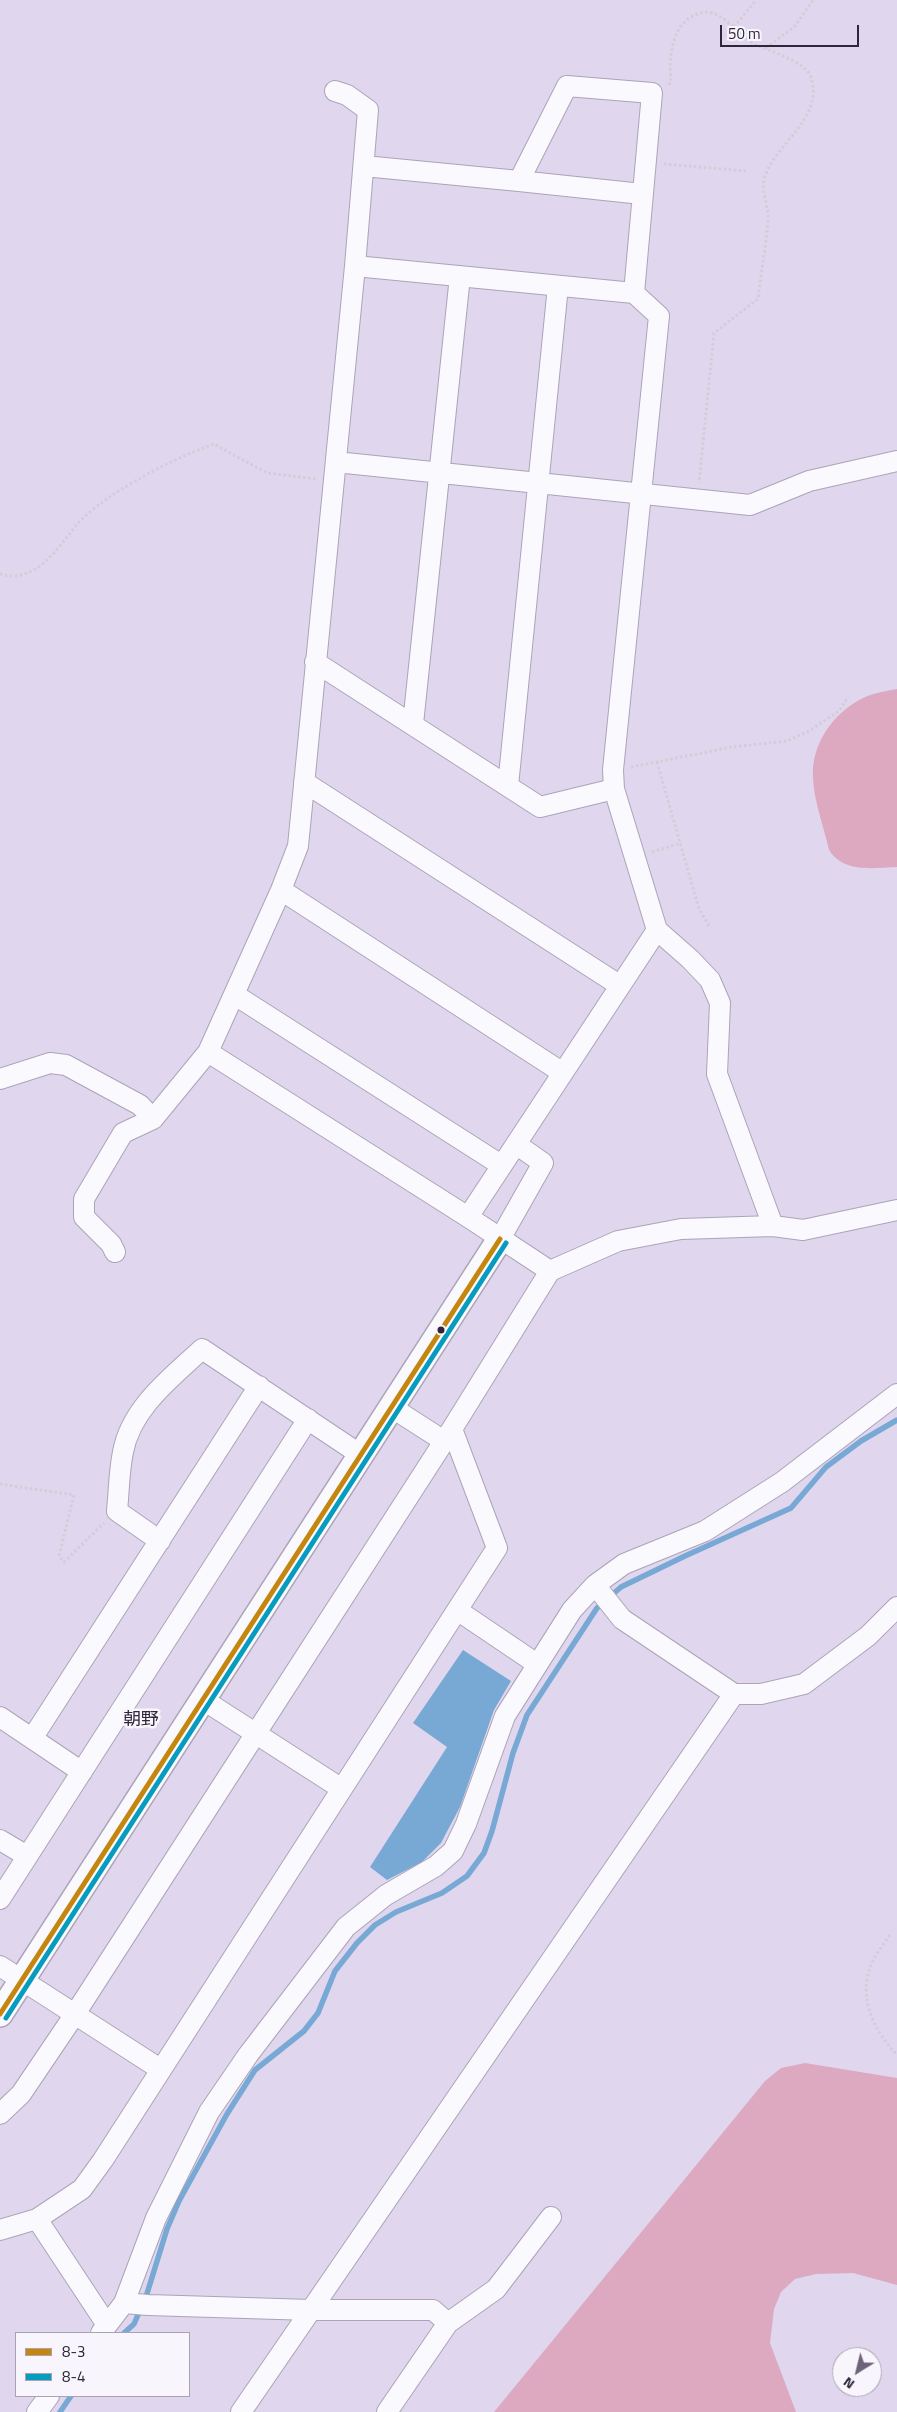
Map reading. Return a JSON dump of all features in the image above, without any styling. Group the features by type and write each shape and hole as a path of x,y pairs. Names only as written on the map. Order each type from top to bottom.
{"street":[{"path":"519,181 567,86 652,93 634,293"},
{"path":"115,1252 111,1244 84,1217 84,1199 123,1133 153,1119 208,1052 281,890 298,846 355,266 368,110 347,95 335,91"},
{"path":"364,166 642,194"},
{"path":"355,266 634,293 659,316 614,780 634,858 657,930 690,959 710,980 720,1003 717,1074 773,1226"},
{"path":"413,724 460,276"},
{"path":"508,786 558,286"},
{"path":"335,472 438,472 750,505 810,481 897,460"},
{"path":"316,662 540,807 614,780"},
{"path":"304,782 619,985"},
{"path":"281,890 563,1073"},
{"path":"468,1216 657,930"},
{"path":"235,995 501,1165"},
{"path":"208,1052 468,1216 550,1271"},
{"path":"0,1078 50,1063 66,1065 140,1105 153,1119"},
{"path":"0,2014 500,1239 542,1163 516,1144"},
{"path":"0,2114 21,2094 75,2014 448,1435 550,1271 618,1241 681,1229 773,1226 803,1230 897,1210"},
{"path":"160,1541 117,1511 123,1451 133,1425 154,1393 202,1349 361,1455"},
{"path":"33,1738 259,1386"},
{"path":"37,2219 104,2329 124,2303 156,2218 209,2112 248,2055 346,1927 386,1895 436,1866 453,1851 466,1824 505,1716 572,1610 594,1585 624,1564 705,1531 782,1482 897,1394"},
{"path":"0,2230 37,2219 82,2189 103,2160 497,1548 448,1435 391,1407"},
{"path":"0,1899 308,1419"},
{"path":"594,1585 622,1619 734,1694 760,1694 804,1684 868,1636 897,1607"},
{"path":"456,1610 537,1664"},
{"path":"240,2412 734,1694"},
{"path":"202,1699 342,1789"},
{"path":"0,1717 82,1772"},
{"path":"0,1840 27,1856"},
{"path":"0,1966 160,2069"},
{"path":"387,2412 448,2323 496,2289 551,2217"},
{"path":"124,2303 310,2310 433,2310 448,2323"},
{"path":"37,2412 48,2397"}],"path":[{"path":"734,27 756,0"},
{"path":"766,48 795,26 813,0"},
{"path":"652,93 665,90 671,82 669,68 674,40 688,19 706,12 718,16 754,44 801,66 810,75 813,92 806,120 768,168 762,185 768,218 758,299 714,334 697,498"},
{"path":"646,162 746,171"},
{"path":"0,574 24,575 40,566 52,556 80,521 110,496 191,452 214,444 267,473 335,472"},
{"path":"614,780 656,762 732,747 788,741 809,731 839,711 848,697"},
{"path":"656,762 699,909 709,926"},
{"path":"634,858 681,843"},
{"path":"0,1484 74,1495 59,1556 64,1562 117,1511"},
{"path":"890,1935 874,1958 865,1988 869,2010 880,2036 897,2055"}],"shaded area":[{"path":"897,689 897,867 859,868 842,862 829,850 817,805 813,765 820,742 826,731 842,712 867,696"},
{"path":"805,2063 897,2078 897,2285 853,2273 816,2274 795,2279 781,2292 774,2309 770,2343 796,2412 494,2412 765,2081 781,2068"}],"water":[{"path":"463,1650 511,1681 494,1710 460,1807 441,1843 422,1862 387,1880 370,1867 447,1747 413,1723"}],"waterway":[{"path":"145,2300 167,2229 179,2201 227,2114 255,2070 304,2031 318,2013 335,1971 357,1943 375,1925 396,1912 442,1893 467,1876 484,1853 492,1831 513,1753 527,1715 597,1608 621,1587 791,1508 826,1467 861,1441 897,1420"},
{"path":"125,2332 134,2324 141,2308"},
{"path":"60,2412 70,2397"}],"transit line":[{"name":"8-3","path":"0,2014 500,1239"},
{"name":"8-4","path":"6,2018 506,1243"}],"district":[{"name":"朝野","path":"141,1721"}]}
